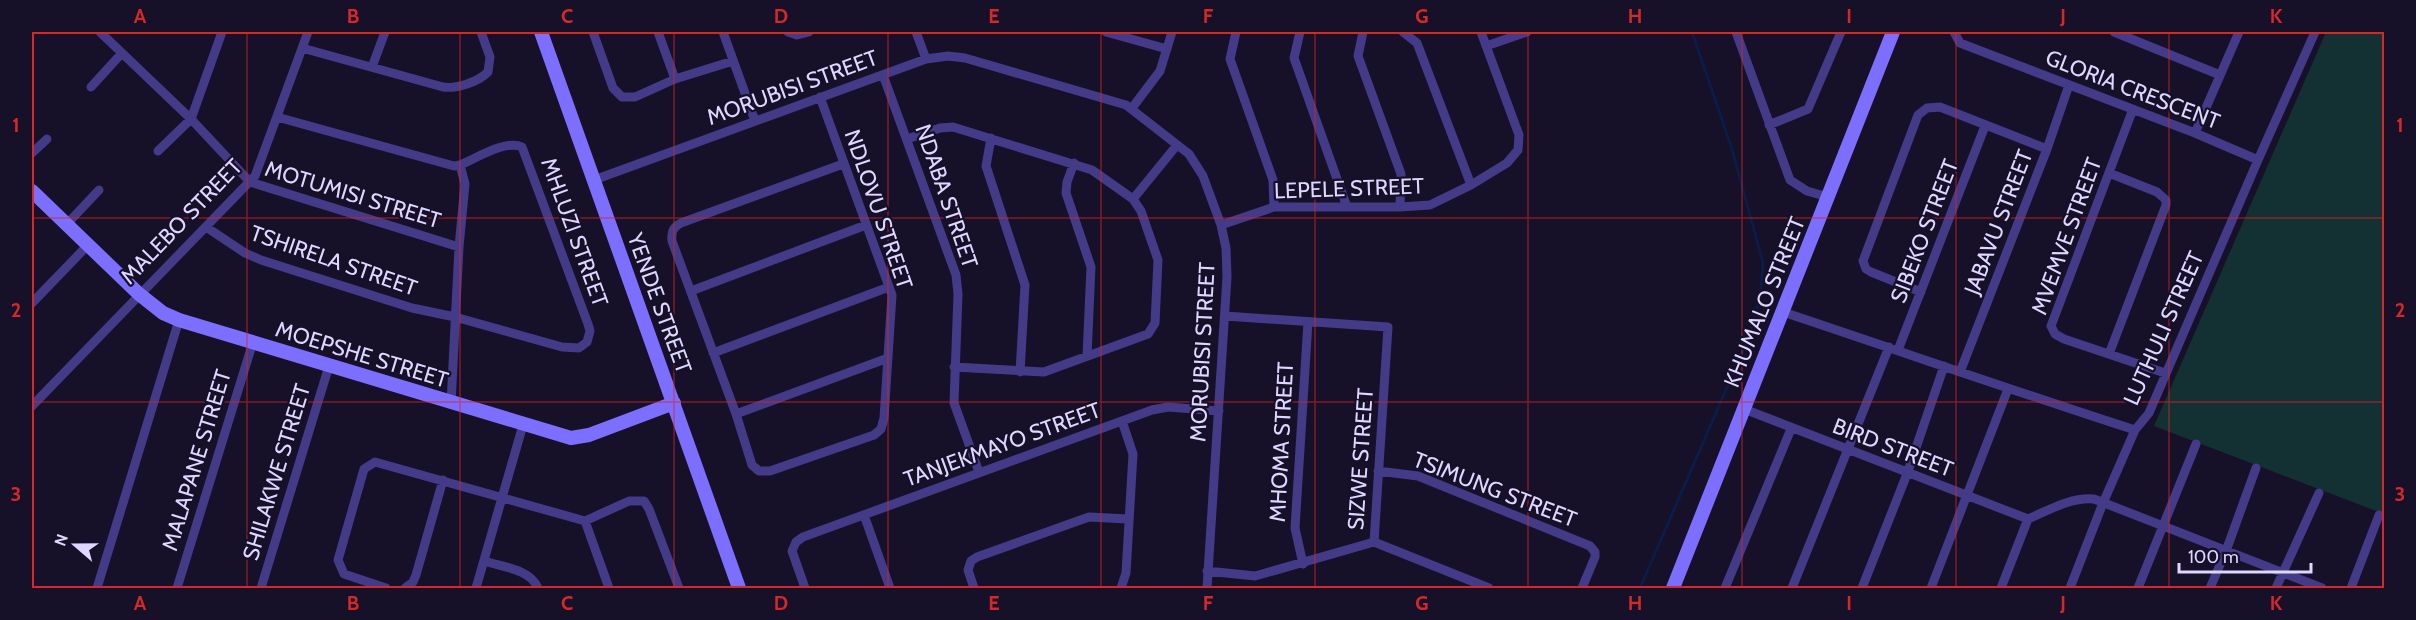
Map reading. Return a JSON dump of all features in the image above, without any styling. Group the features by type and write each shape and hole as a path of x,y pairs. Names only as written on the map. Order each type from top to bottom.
{"street":[{"name":"MOTUMISI STREET","path":"100,32 191,119 250,182 459,247"},
{"path":"158,151 191,119 222,32"},
{"name":"MALEBO STREET","path":"32,406 250,182 258,169 308,32"},
{"path":"372,67 385,32"},
{"path":"302,48 453,88 488,72 490,57 481,32"},
{"name":"YENDE STREET","path":"541,32 740,588"},
{"path":"593,32 614,88 622,97 635,97 675,79 733,60"},
{"path":"658,32 675,79"},
{"path":"723,32 755,121"},
{"path":"788,32 796,35 809,32"},
{"path":"916,32 926,59"},
{"path":"1106,32 1167,49"},
{"path":"1132,108 1154,82 1160,71 1172,32"},
{"path":"1236,32 1230,59 1273,180 1274,207"},
{"path":"1300,32 1294,58 1347,207"},
{"path":"1363,32 1358,56 1401,174 1400,207"},
{"path":"1402,32 1418,43 1471,185"},
{"name":"LEPELE STREET","path":"1221,225 1274,207 1430,205 1471,185 1507,163 1516,154 1520,145 1519,135 1481,32"},
{"path":"1486,46 1527,32"},
{"path":"1736,32 1790,180 1807,191 1828,197"},
{"path":"1769,125 1808,110 1837,32"},
{"name":"KHUMALO STREET","path":"1673,588 1893,32"},
{"name":"GLORIA CRESCENT","path":"1954,32 1960,43 2195,133 2258,160"},
{"path":"2114,32 2220,75"},
{"path":"2195,133 2239,32"},
{"name":"LUTHULI STREET","path":"1782,312 2135,430 2149,414 2315,32"},
{"path":"91,87 122,53"},
{"name":"MORUBISI STREET","path":"594,180 926,59 948,56 965,58 1132,108 1189,154 1198,167 1221,225 1228,259 1207,588"},
{"name":"NDABA STREET","path":"883,75 956,275 953,396 956,411 979,472"},
{"name":"JABAVU STREET","path":"1960,372 2070,85"},
{"name":"NDLOVU STREET","path":"736,414 752,465 759,471 770,471 874,435 881,429 884,418 892,300 820,97"},
{"path":"1921,292 1866,269 1863,261 1863,255 1918,115 1927,108 1940,107 2047,149"},
{"name":"MVEMVE STREET","path":"2133,109 2051,326 2059,337 2165,373"},
{"path":"278,117 436,162 460,165 465,184 459,247 452,404"},
{"name":"SIBEKO STREET","path":"1792,588 1848,451 1921,292 1985,126"},
{"path":"907,139 946,127 1074,163 1100,174 1133,199 1141,211 1158,260 1155,323 1151,332 1143,337 1044,372 954,367"},
{"path":"991,138 986,166 1024,278 1020,372"},
{"path":"32,153 47,139"},
{"name":"MHLUZI STREET","path":"455,317 562,347 579,348 584,346 589,337 588,324 525,151 518,145 508,145 460,165"},
{"path":"1133,199 1177,145"},
{"path":"1074,163 1067,182 1066,193 1092,267 1087,356"},
{"path":"843,165 676,225 672,232 672,240 736,414 888,358"},
{"path":"2109,173 2157,192 2166,200 2166,205 2109,354"},
{"path":"67,224 99,190"},
{"name":"MOEPSHE STREET","path":"33,196 67,224 139,294 163,314 179,320 452,404 577,438 674,403"},
{"path":"691,291 866,225"},
{"name":"TSHIRELA STREET","path":"206,227 245,253 261,260 412,308 455,317"},
{"path":"32,303 88,245"},
{"path":"713,353 889,287"},
{"path":"1225,316 1308,321"},
{"path":"97,588 179,320"},
{"name":"SIZWE STREET","path":"1308,321 1388,327 1374,542 1489,588"},
{"name":"MHOMA STREET","path":"1303,564 1295,528 1308,321"},
{"name":"MALAPANE STREET","path":"177,588 253,342"},
{"name":"SHILAKWE STREET","path":"261,588 329,366"},
{"path":"1862,588 1907,474 1944,366"},
{"path":"1931,588 2008,389"},
{"name":"TANJEKMAYO STREET","path":"805,588 792,551 795,542 803,537 1159,408 1219,411"},
{"name":"BIRD STREET","path":"1744,409 1966,497 2028,519"},
{"path":"1121,588 1126,573 1133,454 1122,421"},
{"path":"476,588 524,425"},
{"path":"1725,588 1791,429"},
{"path":"2070,588 2103,503 2135,430"},
{"path":"2138,588 2196,444"},
{"path":"386,588 350,577 344,574 339,566 339,555 364,469 371,464 381,463 585,521 629,501 644,501 678,588"},
{"path":"2210,588 2256,468"},
{"name":"TSIMUNG STREET","path":"1378,471 1424,478 1584,543 1595,552 1593,563 1582,588"},
{"path":"405,588 413,582 416,575 443,480"},
{"path":"2276,588 2319,493"},
{"path":"2001,588 2028,519 2074,500 2094,499 2322,588"},
{"path":"2351,588 2379,515"},
{"path":"864,516 890,588"},
{"path":"974,588 968,570 969,564 977,558 1089,517 1128,519"},
{"path":"585,521 609,588"},
{"path":"1207,571 1250,576 1303,564 1374,542"},
{"path":"484,561 529,575 538,588"}],"green space":[{"path":"2326,32 2384,32 2384,514 2154,426"}],"waterway":[{"path":"1640,588 1748,339 1760,297 1763,263 1732,149 1692,32"}]}
